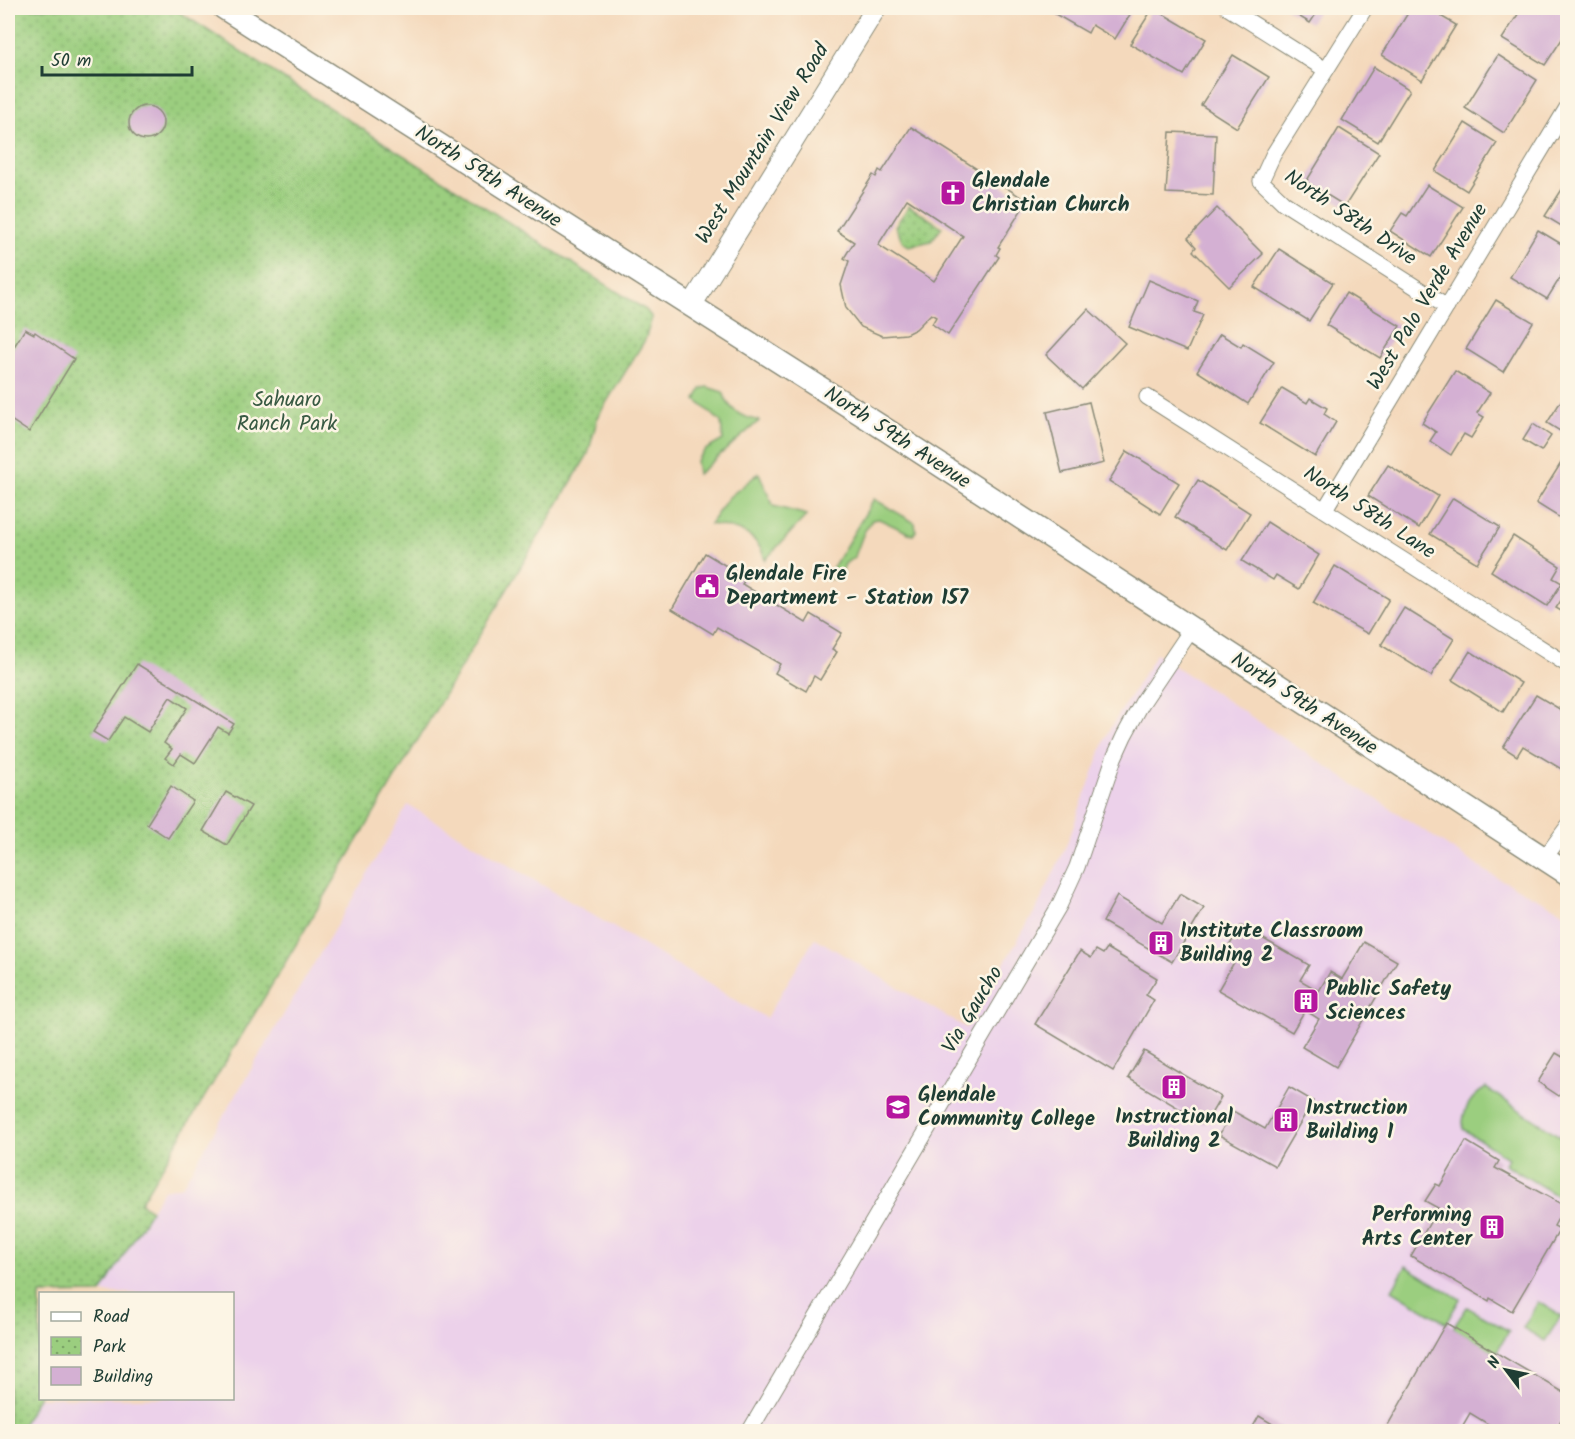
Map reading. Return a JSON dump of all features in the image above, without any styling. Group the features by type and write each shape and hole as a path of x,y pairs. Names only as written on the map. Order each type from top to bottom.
{"main road":[{"name":"North 59th Avenue","path":"224,8 918,451 1568,874"}],"street":[{"name":"West Mountain View Road","path":"691,306 876,8"},
{"path":"1228,8 1326,70 1365,8"},
{"name":"North 58th Drive","path":"1326,70 1273,155 1261,181 1284,203 1447,307"},
{"name":"West Palo Verde Avenue","path":"1325,509 1568,106"},
{"name":"North 58th Lane","path":"1147,397 1568,665"},
{"name":"Via Gaucho","path":"749,1431 1059,906 1077,867 1114,758 1124,736 1142,703 1191,630"},
{"path":"1544,859 1568,826"}],"shaded area":[{"name":"Glendale Community College","path":"1156,654 1490,874 1567,914 1567,1431 18,1432 39,1396 39,1400 234,1400 234,1292 102,1292 163,1190 182,1186 408,805 766,1018 815,938 966,1028 1038,906 1066,846 1108,732"}],"green space":[{"name":"Sahuaro Ranch Park","path":"8,8 173,8 646,310 652,318 645,340 598,416 588,454 140,1203 151,1210 102,1292 39,1292 39,1396 18,1432 8,1431"},
{"path":"909,206 942,227 931,241 909,246 903,242 895,226"},
{"path":"707,387 723,392 728,404 736,412 759,421 698,474 696,461 705,450 723,440 721,422 696,400 701,389"},
{"path":"759,473 773,506 807,515 765,560 757,543 745,533 729,527 710,524 728,498"},
{"path":"874,499 915,523 916,531 913,535 879,519 872,520 864,532 855,556 845,564 839,578 826,579"},
{"path":"1486,1088 1567,1141 1567,1202 1505,1164 1508,1158 1463,1129 1468,1105"},
{"path":"1406,1266 1460,1299 1446,1323 1392,1290"},
{"path":"1538,1302 1561,1316 1545,1341 1523,1328"},
{"path":"1467,1307 1509,1331 1496,1353 1453,1328"}],"building":[{"path":"1059,8 1134,8 1115,39 1092,25 1088,33 1055,14"},
{"path":"1153,8 1206,39 1184,75 1130,44"},
{"path":"1285,8 1320,8 1310,23"},
{"path":"1411,8 1427,8 1456,25 1422,80 1382,55"},
{"path":"1522,8 1568,8 1568,30 1545,65 1502,39"},
{"path":"1233,55 1269,77 1237,128 1201,105"},
{"path":"1498,55 1537,80 1504,133 1465,108"},
{"path":"1374,67 1410,90 1378,142 1342,120"},
{"path":"146,106 158,111 163,123 158,135 146,140 134,135 129,123 134,111"},
{"path":"1465,123 1497,143 1467,191 1435,171"},
{"path":"911,127 1027,201 998,247 1000,248 996,255 999,257 948,335 932,324 936,317 931,314 916,329 906,334 882,336 861,327 846,308 841,285 849,261 844,258 854,242 837,231 873,175 876,177 879,170 882,172","holes":["907,199 963,236 934,281 878,245"]},
{"path":"1339,128 1379,153 1345,206 1306,182"},
{"path":"1170,132 1216,134 1213,195 1166,193"},
{"path":"1568,180 1568,230 1545,216"},
{"path":"1427,185 1463,207 1431,257 1390,231 1402,213 1407,216"},
{"path":"1217,208 1263,254 1229,287 1193,251 1196,247 1188,238"},
{"path":"1538,230 1568,248 1568,265 1547,299 1510,277"},
{"path":"1279,249 1333,283 1309,321 1254,287"},
{"path":"1149,280 1198,301 1194,312 1203,315 1187,351 1129,327"},
{"path":"1346,293 1400,326 1380,358 1326,325"},
{"path":"1496,300 1533,322 1503,372 1466,349"},
{"path":"1088,309 1125,343 1082,389 1046,355"},
{"path":"25,329 34,334 35,332 74,359 29,432 8,418 8,356"},
{"path":"1220,334 1241,347 1243,343 1274,362 1248,404 1197,371"},
{"path":"1455,371 1490,393 1477,413 1484,417 1471,438 1464,434 1451,455 1430,441 1436,432 1422,423"},
{"path":"1282,388 1307,403 1310,398 1327,408 1324,414 1336,422 1315,457 1260,423"},
{"path":"1568,390 1568,436 1547,423"},
{"path":"1089,402 1104,463 1062,473 1047,412"},
{"path":"1533,424 1551,436 1541,451 1523,440"},
{"path":"1127,451 1179,483 1160,514 1109,481"},
{"path":"1568,461 1568,523 1536,503 1561,463 1565,465"},
{"path":"1388,465 1438,496 1419,528 1368,496"},
{"path":"1198,480 1250,513 1227,550 1175,517"},
{"path":"1453,498 1500,527 1477,563 1430,534"},
{"path":"1267,522 1319,555 1299,589 1276,575 1273,580 1242,561"},
{"path":"1513,536 1560,566 1553,578 1562,583 1547,606 1491,571"},
{"name":"Glendale Fire Department - Station 157","path":"705,553 746,578 742,584 806,623 811,614 842,633 832,649 837,652 820,680 814,676 806,691 775,673 780,664 717,627 713,634 672,609"},
{"path":"1335,566 1389,599 1368,634 1313,603"},
{"path":"1568,590 1568,615 1556,608"},
{"path":"1404,608 1454,639 1431,676 1381,645"},
{"path":"1470,651 1521,683 1503,712 1452,680"},
{"path":"137,664 234,724 228,733 218,727 195,763 181,754 174,764 165,758 172,749 164,743 187,708 170,697 148,732 124,717 108,741 93,732"},
{"path":"1536,695 1568,714 1568,762 1563,770 1523,746 1517,756 1503,747"},
{"path":"171,786 193,801 168,838 147,824"},
{"path":"226,792 251,806 227,845 203,831"},
{"name":"Institute Classroom Building 2","path":"1180,894 1204,908 1172,962 1103,922 1117,896 1162,923"},
{"name":"Public Safety Sciences","path":"1241,926 1309,965 1300,980 1319,991 1330,972 1342,979 1364,942 1397,961 1336,1067 1302,1047 1319,1019 1305,1010 1292,1032 1218,990 1236,959 1225,953"},
{"path":"1107,948 1157,978 1146,995 1154,1000 1113,1071 1035,1024 1080,951 1091,958 1096,950 1103,954"},
{"name":"Instructional Building 2","path":"1144,1051 1221,1097 1205,1124 1128,1078"},
{"path":"1556,1053 1568,1060 1568,1082 1559,1096 1538,1082"},
{"name":"Instruction Building 1","path":"1289,1087 1313,1101 1275,1166 1219,1135 1233,1111 1265,1129"},
{"name":"Performing Arts Center","path":"1466,1141 1499,1161 1495,1168 1565,1206 1554,1226 1560,1229 1512,1311 1490,1298 1489,1301 1411,1256 1438,1208 1425,1201 1436,1184 1440,1186"},
{"path":"1446,1323 1568,1395 1568,1408 1554,1432 1501,1432 1470,1413 1459,1432 1384,1432"},
{"path":"1259,1416 1286,1432 1250,1432"}],"place":[{"name":"Glendale Christian Church","path":"953,193"},
{"name":"Glendale Fire Department - Station 157","path":"707,586"},
{"name":"Institute Classroom Building 2","path":"1161,943"},
{"name":"Public Safety Sciences","path":"1306,1001"},
{"name":"Instructional Building 2","path":"1174,1087"},
{"name":"Glendale Community College","path":"898,1107"},
{"name":"Instruction Building 1","path":"1286,1120"},
{"name":"Performing Arts Center","path":"1492,1227"}]}
